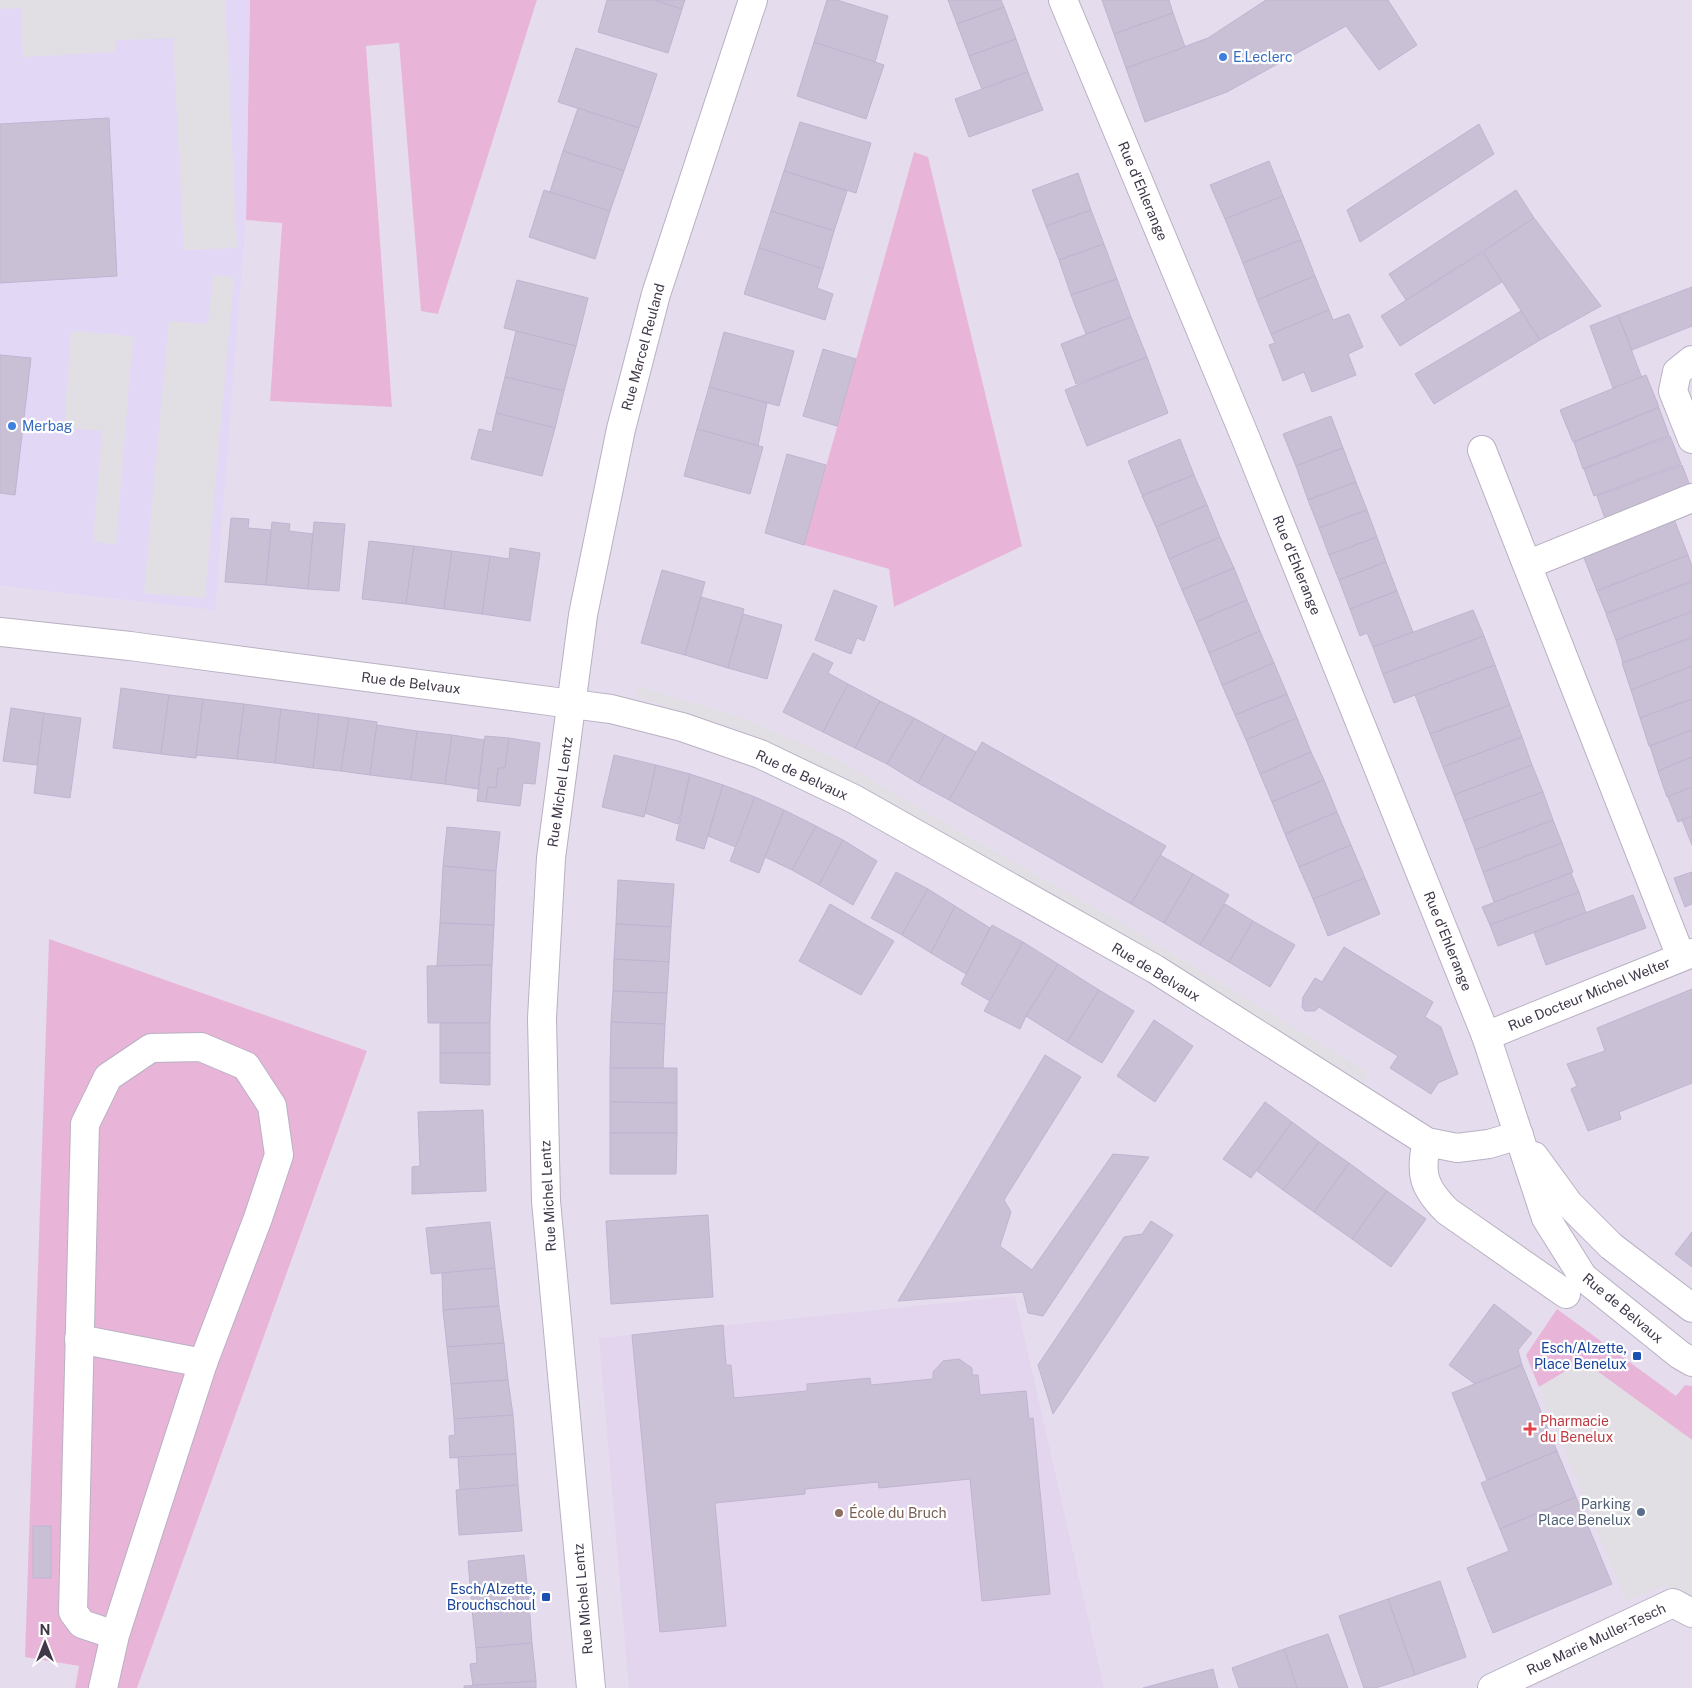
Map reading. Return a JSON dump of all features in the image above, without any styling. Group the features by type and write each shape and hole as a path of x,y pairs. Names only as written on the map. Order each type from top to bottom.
{"street":[{"name":"Rue Marcel Reuland","path":"572,704 583,615 621,429 656,294 754,0"},
{"name":"Rue d'Ehlerange","path":"1063,0 1246,439 1486,1036 1519,1135"},
{"path":"1692,360 1677,372 1673,391 1692,439"},
{"path":"1687,955 1482,450 1527,565 1692,498"},
{"name":"Rue de Belvaux","path":"0,632 130,646 611,709 690,730 760,754 854,799 1154,969 1427,1142 1457,1148 1489,1144 1519,1135 1546,1218 1583,1277 1680,1355 1692,1362"},
{"name":"Rue Michel Lentz","path":"572,704 551,858 542,1018 546,1201 591,1688"},
{"name":"Rue Docteur Michel Welter","path":"1486,1036 1687,955"},
{"path":"103,1688 115,1635 204,1363 258,1218 279,1155 272,1106 246,1066 201,1047 151,1048 108,1077 85,1124 73,1612 82,1624 115,1635"},
{"path":"1519,1135 1569,1204 1610,1246 1692,1308"},
{"path":"1427,1142 1422,1160 1424,1179 1433,1197 1447,1211 1566,1294"},
{"path":"79,1339 204,1363"},
{"name":"Rue Marie Muller-Tesch","path":"1492,1688 1682,1608"}],"shaded area":[{"path":"0,0 250,0 246,220 215,610 0,586"},
{"path":"0,0 225,0 237,248 184,250 173,38 115,40 115,52 23,57 21,8 0,9"},
{"path":"250,0 537,0 438,314 421,311 399,43 366,46 392,407 270,401 282,223 246,220"},
{"path":"537,0 1692,0 1692,1688 137,1688 367,1052 25,1656 79,1666 75,1688 0,1688 0,586 214,609 246,220 282,222 270,401 392,407 366,46 399,43 421,310 438,314","holes":["914,152 894,607 889,569 804,545"]},
{"path":"914,152 928,157 1022,546 894,607 889,569 804,545"},
{"path":"213,275 234,277 205,598 144,593 169,321 208,324"},
{"path":"71,331 133,336 116,544 93,542 102,431 64,428"},
{"path":"637,686 739,717 829,755 965,835 1120,922 1367,1072 1364,1082 1108,928 857,783 743,731 637,697"},
{"path":"49,939 367,1051 137,1688 75,1688 79,1666 25,1657"},
{"name":"École du Bruch","path":"1015,1296 1104,1688 629,1688 599,1338"},
{"path":"1557,1309 1676,1396 1685,1385 1692,1386 1692,1440 1583,1361 1539,1387 1526,1355"},
{"name":"Parking Place Benelux","path":"1583,1361 1692,1440 1692,1604 1665,1585 1626,1601 1539,1387"}],"building":[{"path":"607,0 654,0 682,9 668,53 598,32"},
{"path":"654,0 685,0 682,9"},
{"path":"827,0 837,0 888,16 875,62 814,42"},
{"path":"948,0 1001,0 1004,7 957,24"},
{"path":"1102,0 1169,0 1173,13 1114,34"},
{"name":"E.Leclerc","path":"1266,0 1388,0 1417,45 1379,70 1346,26 1227,92 1145,122 1126,68 1208,38"},
{"path":"1004,7 1016,39 969,56 957,24"},
{"path":"1173,13 1185,47 1126,68 1114,34"},
{"path":"1016,39 1028,72 982,89 969,56"},
{"path":"814,42 884,65 866,119 797,96"},
{"path":"576,48 657,74 639,128 558,102"},
{"path":"1028,72 1043,110 969,137 955,99"},
{"path":"578,108 639,128 624,171 563,151"},
{"path":"109,118 117,276 0,283 0,124"},
{"path":"800,122 871,143 856,193 784,171"},
{"path":"1479,124 1494,154 1360,242 1347,210"},
{"path":"563,151 624,171 610,211 550,192"},
{"path":"1269,161 1283,196 1225,219 1210,185"},
{"path":"784,171 847,191 834,231 771,211"},
{"path":"1078,173 1091,210 1046,226 1032,190"},
{"path":"544,190 610,211 595,259 529,237"},
{"path":"1516,190 1534,218 1406,300 1389,274"},
{"path":"1283,196 1301,240 1243,263 1225,219"},
{"path":"1091,210 1104,244 1059,260 1046,226"},
{"path":"771,211 834,231 823,269 759,248"},
{"path":"1534,218 1601,306 1540,340 1483,252"},
{"path":"1301,240 1315,276 1257,300 1243,263"},
{"path":"1104,244 1117,279 1071,295 1059,260"},
{"path":"759,248 823,269 817,288 833,294 825,320 744,294"},
{"path":"1483,252 1502,282 1400,346 1381,316"},
{"path":"1315,276 1329,310 1271,334 1257,300"},
{"path":"1117,279 1131,317 1086,334 1071,295"},
{"path":"517,280 588,298 576,346 504,328"},
{"path":"1692,287 1692,326 1632,350 1618,315"},
{"path":"1329,310 1333,320 1349,314 1363,347 1348,354 1356,375 1312,392 1304,372 1283,381 1269,345 1275,343 1271,334"},
{"path":"1521,311 1540,340 1434,404 1415,374"},
{"path":"1618,315 1642,378 1613,388 1590,326"},
{"path":"1131,317 1147,357 1076,384 1061,344"},
{"path":"516,331 576,346 564,391 505,377"},
{"path":"724,332 794,351 779,406 709,387"},
{"path":"823,349 856,359 837,426 803,416"},
{"name":"Merbag","path":"0,355 31,358 15,495 0,493"},
{"path":"1147,357 1168,413 1087,446 1065,390"},
{"path":"1646,375 1659,407 1573,442 1560,410"},
{"path":"505,377 564,391 555,428 496,413"},
{"path":"709,387 767,403 758,446 697,429"},
{"path":"1659,408 1669,435 1583,469 1574,442"},
{"path":"496,413 555,428 542,476 471,459 479,429 492,432"},
{"path":"1331,416 1343,448 1296,466 1283,434"},
{"path":"697,429 763,447 750,494 684,476"},
{"path":"1670,436 1681,464 1594,496 1584,469"},
{"path":"1180,439 1194,475 1142,495 1128,461"},
{"path":"1343,448 1356,482 1308,500 1296,466"},
{"path":"787,454 826,465 804,545 765,533"},
{"path":"1682,465 1692,491 1608,527 1597,496"},
{"path":"1194,475 1207,505 1156,527 1142,496"},
{"path":"1356,482 1367,510 1319,528 1308,500"},
{"path":"1207,505 1220,537 1169,559 1156,527"},
{"path":"1367,510 1377,537 1329,555 1319,528"},
{"path":"1672,514 1688,555 1597,591 1581,550"},
{"path":"231,518 249,519 248,528 271,530 266,585 225,582"},
{"path":"272,522 290,524 289,531 313,534 308,589 266,585"},
{"path":"314,522 345,524 339,591 308,589"},
{"path":"1220,537 1234,568 1182,590 1169,559"},
{"path":"1377,537 1386,562 1339,580 1329,555"},
{"path":"369,541 414,546 406,604 362,599"},
{"path":"414,546 452,551 444,609 406,604"},
{"path":"510,548 540,553 530,621 482,614 490,556 509,559"},
{"path":"452,551 490,556 482,614 444,609"},
{"path":"1688,555 1692,566 1692,581 1606,613 1597,591"},
{"path":"1386,562 1397,591 1350,609 1339,580"},
{"path":"1234,568 1247,600 1196,622 1182,590"},
{"path":"662,570 705,582 685,655 641,643"},
{"path":"1692,582 1692,611 1616,640 1606,614"},
{"path":"834,590 877,606 864,641 857,638 851,654 815,640"},
{"path":"1397,591 1413,632 1373,647 1367,633 1360,636 1350,609"},
{"path":"701,597 744,609 728,668 685,655"},
{"path":"1247,600 1260,631 1209,653 1196,622"},
{"path":"1473,610 1484,636 1383,674 1373,647"},
{"path":"1692,612 1692,637 1623,663 1616,640"},
{"path":"743,614 782,625 767,679 728,668"},
{"path":"1260,631 1274,663 1222,685 1209,653"},
{"path":"1484,636 1495,665 1394,703 1383,674"},
{"path":"1692,638 1692,666 1631,690 1622,663"},
{"path":"813,653 833,663 828,673 848,684 823,732 783,712"},
{"path":"1274,663 1287,694 1235,715 1222,685"},
{"path":"1495,665 1510,705 1430,734 1415,695"},
{"path":"1692,666 1692,699 1640,718 1631,690"},
{"path":"848,684 880,701 855,748 823,732"},
{"path":"121,688 169,695 161,754 113,748"},
{"path":"1287,694 1297,718 1246,740 1235,715"},
{"path":"169,695 203,699 196,758 161,754"},
{"path":"203,699 244,704 237,759 196,755"},
{"path":"1692,699 1692,730 1649,746 1640,718"},
{"path":"880,701 914,718 887,764 855,748"},
{"path":"244,704 281,709 275,763 237,759"},
{"path":"1510,705 1522,737 1443,767 1430,734"},
{"path":"11,708 44,713 37,765 3,761"},
{"path":"281,709 319,714 313,768 275,763"},
{"path":"44,713 81,718 70,798 34,793"},
{"path":"319,714 349,718 341,771 313,768"},
{"path":"349,718 377,722 370,775 341,771"},
{"path":"914,718 945,735 918,783 887,764"},
{"path":"1297,718 1311,752 1260,774 1246,740"},
{"path":"377,725 417,731 411,780 370,775"},
{"path":"1692,730 1692,757 1658,771 1650,746"},
{"path":"417,731 452,735 445,784 411,780"},
{"path":"452,735 484,740 478,789 445,784"},
{"path":"945,735 976,752 949,800 918,783"},
{"path":"485,736 509,738 505,768 498,768 496,788 488,787 486,802 477,801"},
{"path":"1522,737 1532,765 1454,795 1443,767"},
{"path":"509,738 540,743 535,784 523,783 520,806 486,802 488,787 496,788 498,768 505,768"},
{"path":"982,742 1166,846 1131,904 949,800"},
{"path":"1311,752 1324,780 1272,802 1260,774"},
{"path":"614,755 656,765 644,817 602,807"},
{"path":"1692,757 1692,787 1667,797 1658,771"},
{"path":"656,765 690,774 678,824 645,813"},
{"path":"1532,765 1543,792 1464,821 1454,795"},
{"path":"690,774 723,785 704,849 676,840"},
{"path":"1324,780 1337,812 1285,834 1272,802"},
{"path":"723,785 755,797 736,847 708,836"},
{"path":"1692,787 1692,816 1678,822 1668,797"},
{"path":"1543,792 1553,820 1475,850 1464,821"},
{"path":"755,797 784,810 759,873 730,861"},
{"path":"784,810 816,826 792,870 765,857"},
{"path":"1337,812 1351,845 1299,867 1285,834"},
{"path":"1692,816 1692,845 1682,820"},
{"path":"1553,820 1562,843 1483,872 1475,850"},
{"path":"816,826 843,840 819,885 792,870"},
{"path":"447,827 500,832 496,871 443,866"},
{"path":"843,840 877,861 853,905 819,885"},
{"path":"1562,843 1573,872 1494,902 1483,872"},
{"path":"1351,845 1365,878 1313,899 1299,867"},
{"path":"1160,855 1193,874 1164,923 1131,904"},
{"path":"443,866 496,871 494,925 440,923"},
{"path":"896,872 928,889 902,935 871,918"},
{"path":"1692,872 1692,904 1685,907 1674,878"},
{"path":"1571,873 1579,892 1490,925 1482,907"},
{"path":"1193,874 1229,895 1200,945 1164,923"},
{"path":"1365,878 1380,914 1328,936 1313,899"},
{"path":"618,880 674,884 671,927 616,924"},
{"path":"928,889 955,906 931,953 902,935"},
{"path":"1579,892 1586,913 1498,946 1490,925"},
{"path":"1633,895 1646,928 1546,965 1534,932"},
{"path":"830,904 894,941 861,995 799,961"},
{"path":"1225,904 1253,921 1229,962 1200,945"},
{"path":"955,906 990,928 966,974 931,953"},
{"path":"1253,921 1295,945 1270,987 1229,962"},
{"path":"440,923 494,925 492,965 437,966"},
{"path":"616,924 671,927 669,962 614,959"},
{"path":"992,925 1023,942 990,1001 961,984"},
{"path":"1023,942 1058,964 1020,1029 984,1011"},
{"path":"1344,947 1433,1002 1425,1017 1441,1027 1458,1074 1438,1083 1431,1094 1390,1068 1398,1056 1319,1007 1315,1011 1305,1011 1302,1007 1303,997 1315,978 1322,982"},
{"path":"614,959 669,962 667,993 613,991"},
{"path":"1058,964 1099,990 1067,1042 1026,1016"},
{"path":"492,965 490,1023 428,1023 427,966"},
{"path":"1692,989 1692,1083 1619,1112 1621,1119 1588,1131 1571,1089 1577,1086 1567,1064 1605,1051 1597,1028"},
{"path":"1099,990 1134,1011 1102,1063 1067,1042"},
{"path":"613,991 667,993 665,1024 611,1022"},
{"path":"1154,1020 1193,1046 1155,1102 1117,1076"},
{"path":"611,1022 665,1024 663,1068 610,1068"},
{"path":"440,1023 490,1023 490,1053 440,1053"},
{"path":"440,1053 490,1053 490,1085 440,1083"},
{"path":"1045,1055 1081,1077 1004,1200 1011,1212 1000,1246 1032,1270 1113,1154 1149,1157 1043,1316 1028,1313 1023,1292 898,1301"},
{"path":"610,1068 677,1068 677,1103 610,1102"},
{"path":"610,1102 677,1103 677,1133 610,1133"},
{"path":"1265,1102 1292,1122 1251,1178 1223,1159"},
{"path":"483,1110 486,1191 412,1194 412,1167 420,1166 418,1112"},
{"path":"1292,1122 1319,1142 1283,1190 1257,1171"},
{"path":"610,1133 677,1133 676,1174 610,1174"},
{"path":"1319,1142 1349,1163 1314,1212 1283,1190"},
{"path":"1349,1163 1387,1191 1352,1239 1314,1212"},
{"path":"1387,1191 1426,1219 1391,1267 1352,1239"},
{"path":"708,1215 713,1297 611,1304 606,1221"},
{"path":"1151,1221 1173,1235 1053,1414 1038,1365 1124,1237 1142,1234"},
{"path":"490,1222 495,1268 431,1274 426,1228"},
{"path":"1692,1232 1692,1267 1675,1254"},
{"path":"495,1268 499,1306 443,1310 442,1273"},
{"path":"1494,1304 1532,1333 1518,1350 1522,1365 1475,1384 1449,1365"},
{"path":"499,1306 504,1343 447,1347 443,1310"},
{"path":"723,1325 726,1365 731,1365 734,1398 807,1391 807,1384 870,1378 871,1385 933,1379 933,1372 943,1361 959,1359 972,1368 972,1375 978,1375 980,1395 1026,1391 1029,1419 1033,1418 1050,1594 982,1601 970,1479 879,1488 878,1482 805,1489 805,1494 715,1503 726,1626 660,1632 632,1335"},
{"path":"504,1343 508,1380 451,1384 447,1347"},
{"path":"1522,1365 1557,1451 1487,1480 1452,1393"},
{"path":"508,1380 513,1415 454,1419 451,1384"},
{"path":"513,1415 516,1454 450,1458 449,1436 455,1435 454,1419"},
{"path":"1557,1451 1576,1497 1500,1529 1481,1483"},
{"path":"516,1454 518,1485 460,1490 458,1457"},
{"path":"518,1485 522,1531 459,1535 456,1490"},
{"path":"1576,1497 1612,1584 1493,1633 1467,1568 1509,1551 1500,1529"},
{"path":"33,1526 51,1526 51,1578 33,1578"},
{"path":"524,1555 529,1603 472,1609 468,1561"},
{"path":"1440,1581 1466,1657 1415,1675 1388,1599"},
{"path":"1388,1599 1415,1675 1376,1688 1364,1688 1339,1616"},
{"path":"529,1603 532,1643 476,1648 472,1609"},
{"path":"1328,1634 1348,1688 1297,1688 1284,1649"},
{"path":"532,1643 536,1681 473,1686 470,1664 477,1663 476,1648"},
{"path":"1284,1649 1297,1688 1239,1688 1232,1668"},
{"path":"1213,1669 1218,1688 1143,1688"},
{"path":"536,1681 536,1688 464,1688 464,1686"}],"place":[{"name":"E.Leclerc","path":"1223,57"},
{"name":"Merbag","path":"12,426"},
{"name":"Esch/Alzette, Place Benelux","path":"1637,1356"},
{"name":"Pharmacie du Benelux","path":"1530,1429"},
{"name":"Parking Place Benelux","path":"1641,1512"},
{"name":"École du Bruch","path":"839,1513"},
{"name":"Esch/Alzette, Brouchschoul","path":"546,1597"}]}
